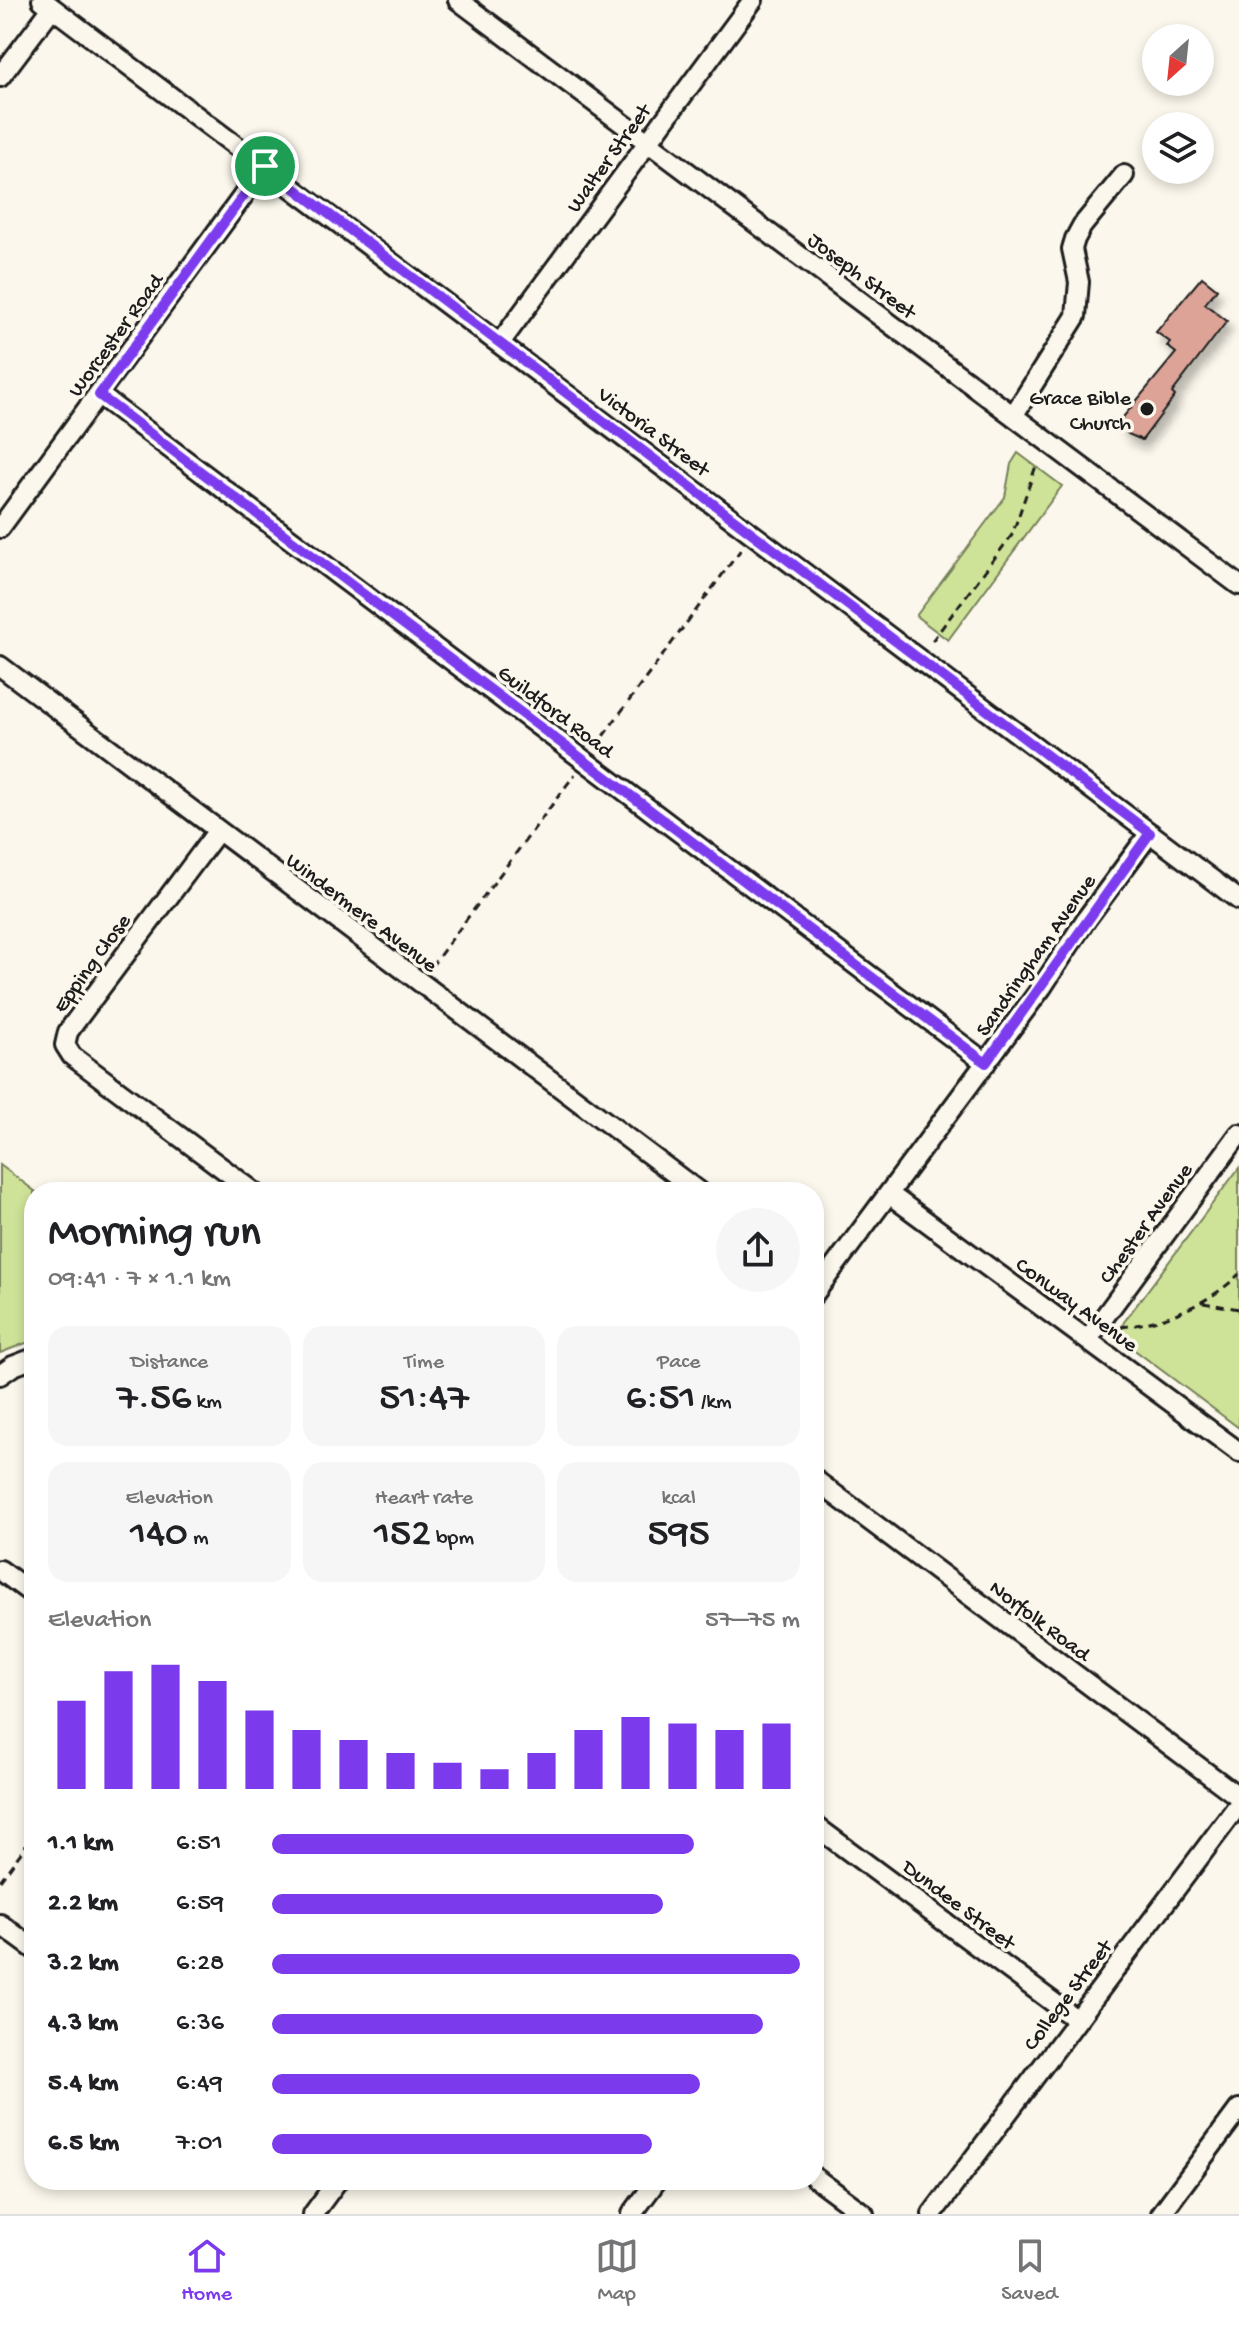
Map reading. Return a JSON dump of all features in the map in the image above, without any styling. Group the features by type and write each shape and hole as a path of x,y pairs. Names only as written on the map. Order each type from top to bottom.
{"street":[{"name":"Joseph Street","path":"458,0 1239,585"},
{"name":"Walter Street","path":"500,343 753,0"},
{"path":"0,77 47,4"},
{"name":"Victoria Street","path":"47,4 1239,900"},
{"name":"Worcester Road","path":"0,528 265,166"},
{"path":"1013,416 1076,316 1079,282 1072,249 1075,239 1124,175"},
{"name":"Guildford Road","path":"99,395 986,1063"},
{"name":"Windermere Avenue","path":"0,666 686,1182"},
{"name":"Epping Close","path":"217,832 75,1022 68,1032 65,1045 72,1056 241,1182"},
{"name":"Sandringham Avenue","path":"824,1275 889,1194 986,1063 1150,833"},
{"name":"Chester Avenue","path":"1088,1339 1239,1134"},
{"name":"Conway Avenue","path":"889,1194 1239,1452"},
{"path":"0,1375 24,1361"},
{"name":"Norfolk Road","path":"824,1486 1239,1797"},
{"path":"0,1570 24,1588"},
{"name":"College Street","path":"932,2214 1239,1804"},
{"name":"Dundee Street","path":"824,1832 1077,2020"},
{"path":"0,1924 24,1942"},
{"path":"1161,2214 1239,2109"},
{"path":"824,2184 864,2214"},
{"path":"313,2214 331,2190"},
{"path":"632,2214 650,2190"}],"path":[{"path":"932,641 1012,535 1037,463"},
{"path":"590,754 742,548"},
{"path":"419,983 579,769"},
{"path":"1099,1323 1108,1328 1135,1325 1202,1302 1221,1291 1239,1274"},
{"path":"1202,1302 1239,1309"},
{"path":"0,1881 24,1849"}],"green space":[{"path":"1018,453 1062,486 948,640 916,616 1005,497 1011,464"},
{"path":"0,1165 24,1183 24,1344 0,1353"},
{"path":"1239,1168 1239,1428 1128,1345 1120,1334 1124,1322"}],"building":[{"path":"1202,277 1217,289 1205,304 1227,321 1172,393 1175,396 1142,440 1128,434 1119,422 1176,353 1167,346 1170,342 1156,332"}],"place":[{"name":"Grace Bible Church","path":"1147,409"}],"route":[{"path":"265,166 1150,833 986,1063 99,395 265,166"}]}
